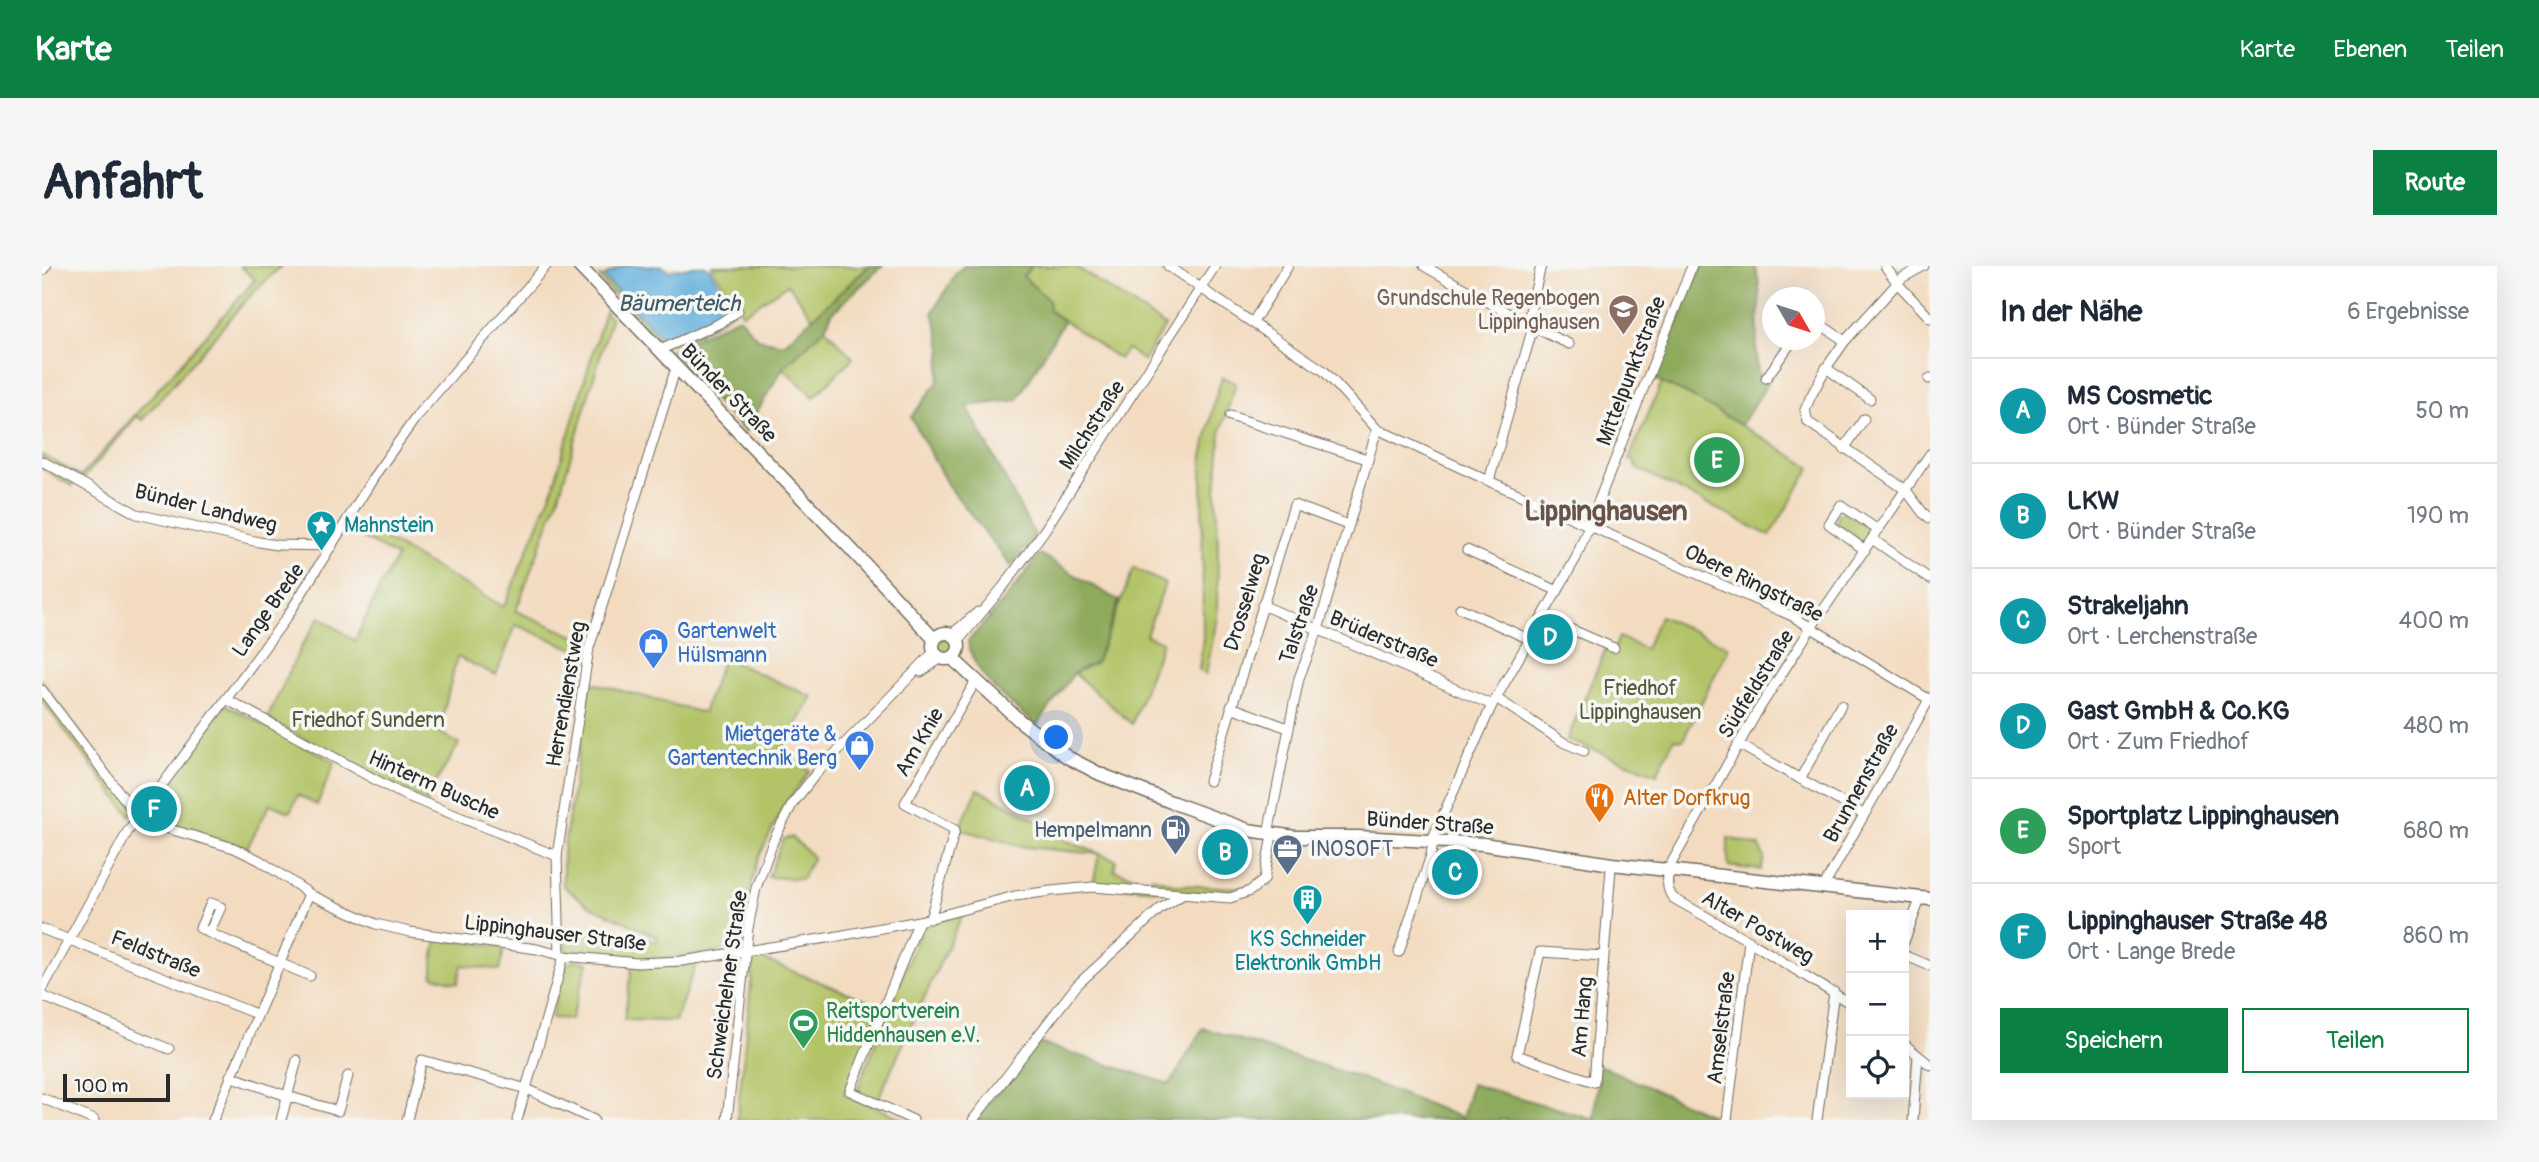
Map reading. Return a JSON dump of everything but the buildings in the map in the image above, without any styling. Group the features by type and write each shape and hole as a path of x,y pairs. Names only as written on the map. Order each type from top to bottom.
{"main road":[{"name":"Bünder Straße","path":"579,266 1020,721 1067,757 1100,774 1197,812 1270,835 1483,844 1612,864 1927,897"}],"street":[{"path":"42,271 46,266"},
{"name":"Lange Brede","path":"42,989 138,817 294,606 377,472 419,413 546,266"},
{"name":"Obere Ringstraße","path":"1168,266 1324,371 1377,429 1792,616 1930,699"},
{"name":"Milchstraße","path":"946,646 993,599 1044,531 1215,266"},
{"path":"1253,322 1289,266"},
{"path":"1424,266 1530,326 1569,344"},
{"path":"1489,481 1530,326 1541,266"},
{"name":"Mittelpunktstraße","path":"1399,952 1431,855 1432,842 1494,702 1576,558 1692,266"},
{"path":"1885,266 1930,318"},
{"path":"1924,266 1902,278 1845,341 1826,368 1805,410 1808,422 1906,490 1930,518"},
{"path":"660,350 720,323 738,311"},
{"path":"1825,327 1845,341"},
{"path":"1766,378 1786,350"},
{"name":"Herrendienstweg","path":"517,1120 562,955 557,856 589,648 678,368"},
{"path":"1826,368 1870,399"},
{"path":"1230,416 1367,459"},
{"path":"1844,449 1864,419"},
{"name":"Talstraße","path":"1270,835 1288,728 1300,678 1318,630 1377,429"},
{"name":"Südfeldstraße","path":"1669,869 1738,744 1811,628 1930,454"},
{"name":"Bünder Landweg","path":"42,461 137,514 258,542 332,546"},
{"name":"Drosselweg","path":"1209,781 1294,505 1348,525"},
{"path":"1865,550 1829,524 1835,514 1842,505 1878,530"},
{"path":"1872,539 1930,579"},
{"path":"1467,550 1558,591"},
{"name":"Brüderstraße","path":"1262,606 1494,702 1563,742 1584,751"},
{"path":"1460,608 1529,639"},
{"path":"1543,617 1614,648"},
{"name":"Schweichelner Straße","path":"727,1120 752,903 764,862 780,824 818,771 946,646"},
{"name":"Am Knie","path":"930,919 955,830 905,803 977,679"},
{"path":"42,690 138,817"},
{"name":"Hinterm Busche","path":"226,699 419,802 557,856"},
{"name":"Brunnenstraße","path":"1824,886 1930,699"},
{"path":"1800,779 1841,705"},
{"path":"1231,706 1288,728"},
{"path":"1738,744 1863,814"},
{"name":"Lippinghauser Straße","path":"138,817 170,830 234,848 259,860 309,894 357,918 387,928 562,955 660,963 930,919 1015,896 1051,891 1093,887 1230,898 1240,896 1257,887 1266,875 1270,835"},
{"name":"Am Hang","path":"1604,956 1540,951 1517,1055 1594,1082 1612,864"},
{"name":"Alter Postweg","path":"1669,869 1668,888 1673,898 1846,1000"},
{"path":"1159,893 1163,901 1160,909"},
{"path":"213,1120 309,894"},
{"path":"973,1120 1077,985 1160,909 1182,895"},
{"path":"1909,932 1927,897"},
{"path":"913,1120 850,1091 919,921"},
{"name":"Feldstraße","path":"42,929 256,1014"},
{"path":"209,933 310,976"},
{"name":"Amselstraße","path":"1727,1120 1749,941"},
{"path":"1909,957 1930,966"},
{"path":"1817,1120 1834,992"},
{"path":"42,996 169,1049"},
{"path":"1909,1048 1930,1065"},
{"path":"1913,1120 1918,1056"},
{"path":"281,1120 297,1060"},
{"path":"407,1120 422,1060 527,1089 594,1120"},
{"path":"230,1076 337,1115 348,1076"},
{"path":"42,1098 94,1120"}],"green space":[{"path":"240,266 281,266 247,299 142,420 137,416 84,478 81,476 255,280"},
{"path":"712,266 869,266 813,318 788,284 743,314"},
{"path":"869,266 882,266 832,313 825,328 783,368 745,432 668,351 739,317 758,339 784,344"},
{"path":"964,266 1032,266 1023,276 1049,301 1049,311 1064,321 1017,400 967,406 1035,536 1011,566 947,484 911,417 938,382 942,348 933,312 956,273"},
{"path":"1032,266 1075,266 1165,326 1143,360 1127,349 1119,359 1049,310 1022,275"},
{"path":"1701,266 1755,266 1759,293 1757,363 1759,377 1768,383 1741,425 1687,394 1655,380"},
{"path":"599,277 603,277 659,335 689,334 716,320 732,307 734,311 688,338 661,344"},
{"name":"Friedhof Sundern","path":"605,311 611,319 559,496 516,611 584,640 581,652 516,625 496,675 457,657 439,732 459,744 427,797 428,803 267,719 301,647 320,617 355,641 397,557 346,528 351,520 504,607 552,491"},
{"path":"825,328 853,358 814,397 783,368"},
{"path":"1222,377 1236,383 1221,431 1216,491 1217,619 1206,674 1199,670 1203,638 1202,462"},
{"path":"1662,382 1811,467 1770,536 1635,467 1636,462 1629,459"},
{"path":"42,455 81,476 72,486 42,468"},
{"path":"1844,511 1873,531 1864,544 1836,524 1839,514"},
{"path":"1040,554 1119,601 1096,662 1074,673 1037,725 994,688 977,666 968,641 1004,601"},
{"path":"1134,568 1165,584 1146,635 1162,642 1132,724 1074,673 1096,662"},
{"name":"Friedhof Lippinghausen","path":"1660,616 1729,647 1683,740 1674,739 1657,774 1567,740 1606,648 1613,651 1619,637 1645,649"},
{"path":"945,638 951,640 951,652 945,654 939,652 937,646 939,640"},
{"path":"723,658 813,697 780,752 810,771 784,805 758,859 738,937 731,944 724,946 724,950 666,958 628,958 569,952 566,949 564,928 656,941 658,937 590,906 563,886 563,853 590,682 703,713"},
{"path":"42,681 133,804 139,807 130,815 42,701"},
{"path":"226,705 335,762 317,805 298,795 290,812 270,804 247,848 154,821 143,813"},
{"path":"978,789 1040,822 1062,839 1116,860 1114,870 1146,880 1152,877 1177,885 1249,888 1227,895 1093,885 1099,854 1025,847 959,829"},
{"path":"792,837 813,857 802,879 768,877 783,839"},
{"path":"1728,838 1760,846 1764,858 1761,870 1728,866"},
{"path":"962,915 877,1101 862,1094 858,1087 923,924"},
{"path":"437,939 504,947 500,970 462,965 458,983 433,976"},
{"name":"Reitsportverein Hiddenhausen e.V.","path":"754,956 881,1006 844,1094 906,1120 737,1120"},
{"path":"574,960 588,962 571,1019 551,1018 565,966"},
{"path":"697,962 675,1021 624,1020 632,966 680,966"},
{"path":"1203,1028 1361,1078 1462,1118 1471,1084 1594,1119 1599,1065 1722,1120 976,1120 1036,1042 1170,1084"}],"water":[{"name":"Bäumerteich","path":"623,266 661,266 669,271 705,266 710,269 732,307 698,330 679,336 659,335 603,277"}],"place":[{"name":"Grundschule Regenbogen Lippinghausen","path":"1623,337"},
{"name":"Sportplatz Lippinghausen","path":"1717,460"},
{"name":"Mahnstein","path":"321,552"},
{"name":"Gast GmbH & Co.KG","path":"1550,637"},
{"name":"Gartenwelt Hülsmann","path":"654,670"},
{"name":"Mietgeräte & Gartentechnik Berg","path":"860,773"},
{"name":"MS Cosmetic","path":"1027,788"},
{"name":"Lippinghauser Straße 48","path":"154,809"},
{"name":"Alter Dorfkrug","path":"1600,825"},
{"name":"LKW","path":"1225,852"},
{"name":"Hempelmann","path":"1175,857"},
{"name":"Strakeljahn","path":"1455,872"},
{"name":"INOSOFT","path":"1287,876"},
{"name":"KS Schneider Elektronik GmbH","path":"1308,926"},
{"name":"Reitsportverein Hiddenhausen e.V.","path":"803,1050"}],"district":[{"name":"Lippinghausen","path":"1606,510"}]}
